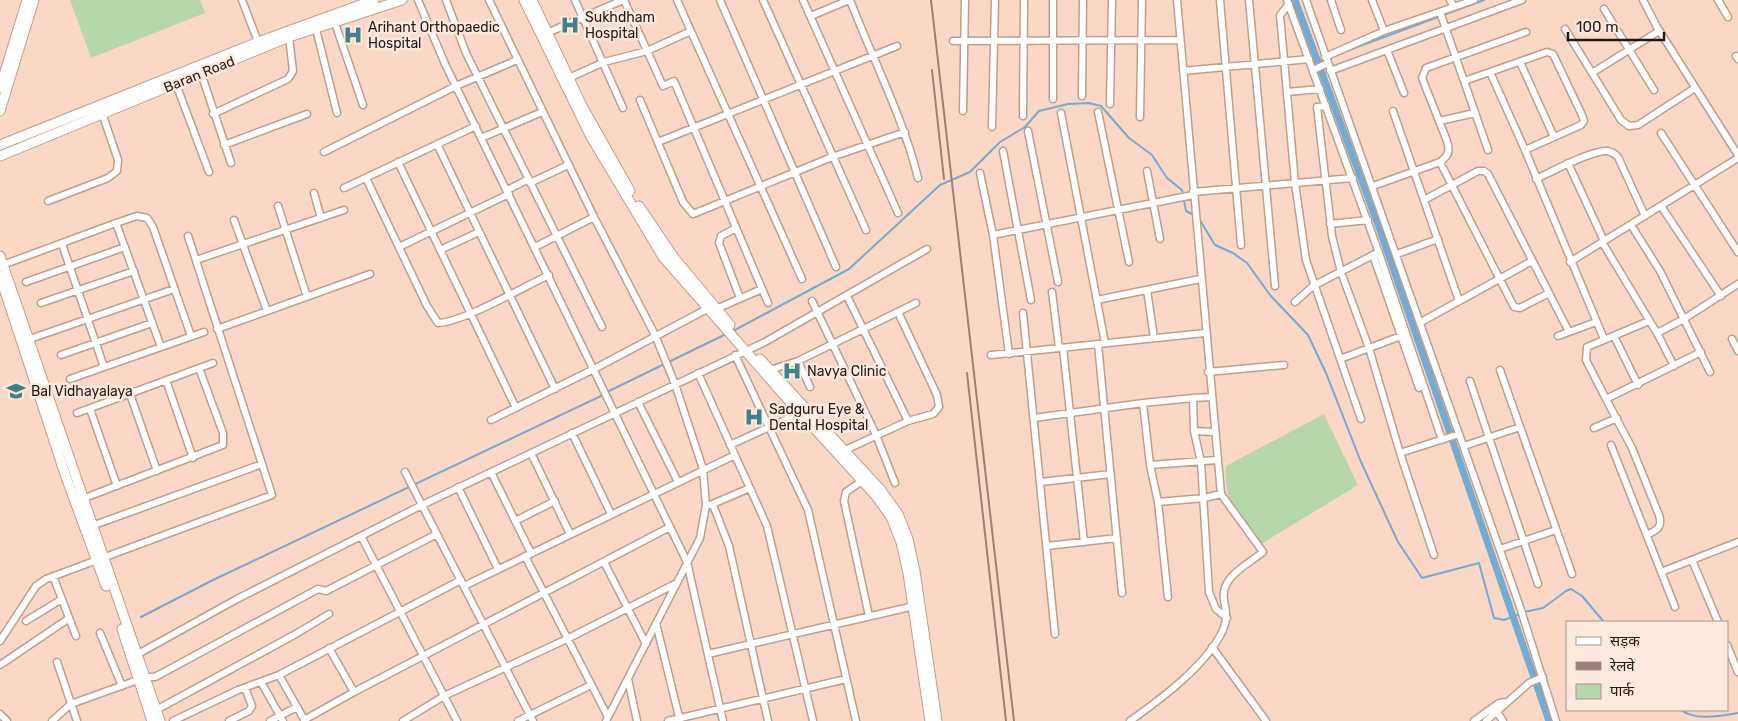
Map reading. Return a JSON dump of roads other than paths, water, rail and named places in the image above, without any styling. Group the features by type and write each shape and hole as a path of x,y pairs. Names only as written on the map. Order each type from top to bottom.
{"street":[{"path":"0,88 27,0"},
{"path":"0,111 34,0"},
{"path":"242,0 258,42"},
{"name":"Baran Road","path":"0,156 374,0"},
{"name":"Baran Road","path":"0,145 258,42 402,0"},
{"path":"418,0 456,86 687,562 723,721"},
{"path":"446,0 478,76 602,327"},
{"path":"489,0 568,165 655,335 675,384 703,469 709,505 729,546 768,721"},
{"path":"524,0 567,90 614,176 664,257 739,339 800,414 885,507 897,530 905,554 930,721"},
{"path":"532,0 569,78 644,214 711,309"},
{"path":"575,0 623,108"},
{"path":"547,33 624,0 663,86 674,82 768,303"},
{"path":"677,0 802,279"},
{"path":"720,0 796,171 836,267"},
{"path":"763,0 866,230"},
{"path":"803,0 869,144 898,213"},
{"path":"811,16 850,0 872,57 905,132 918,178"},
{"path":"963,111 964,0"},
{"path":"992,127 995,0"},
{"path":"1023,116 1024,0"},
{"path":"1053,0 1053,99"},
{"path":"1082,96 1083,0"},
{"path":"1110,104 1112,0"},
{"path":"1140,117 1142,0"},
{"path":"1130,721 1173,687 1212,647 1224,629 1227,618 1224,596 1227,580 1263,552 1221,494 1213,432 1195,212 1191,195 1177,0"},
{"path":"1220,0 1241,245"},
{"path":"1249,0 1275,286"},
{"path":"1306,0 1421,322 1457,435 1464,446 1524,618 1541,678 1556,721"},
{"path":"1331,0 1341,30"},
{"path":"1374,0 1384,31"},
{"path":"1450,0 1454,7"},
{"path":"1313,70 1384,31 1474,0"},
{"path":"1327,62 1387,50 1522,0"},
{"path":"1570,262 1738,157 1659,31 1642,0"},
{"path":"1718,0 1728,17"},
{"path":"1288,2 1368,220 1376,254 1419,388"},
{"path":"1288,2 1280,15 1295,183 1306,260 1313,286 1361,419"},
{"path":"1604,9 1654,90"},
{"path":"1440,12 1488,150"},
{"path":"334,20 362,105"},
{"path":"315,24 337,113"},
{"path":"1565,29 1621,120 1629,126 1638,125 1695,88"},
{"path":"569,78 604,62 647,51 691,31"},
{"path":"1592,73 1659,31"},
{"path":"1373,186 1440,162 1447,157 1450,150 1422,78 1422,72 1426,68 1526,32"},
{"path":"213,114 288,80 293,71 289,37"},
{"path":"952,41 1180,40"},
{"path":"658,142 898,46"},
{"path":"1387,50 1404,93"},
{"path":"1464,81 1547,52 1553,54 1584,121 1581,125 1525,150"},
{"path":"1183,71 1309,59"},
{"path":"324,152 456,86 517,60"},
{"path":"1520,62 1554,137"},
{"path":"1490,72 1525,150 1570,262 1604,339"},
{"path":"201,73 213,114 231,163"},
{"path":"176,84 209,172"},
{"path":"1287,92 1320,89"},
{"path":"640,100 683,202 693,214 832,157 905,132"},
{"path":"1326,106 1317,107 1330,224 1341,272 1369,348 1400,453 1434,556"},
{"path":"1393,111 1459,301"},
{"path":"481,138 542,112"},
{"path":"1098,112 1129,262"},
{"path":"48,201 108,178 117,171 118,160 102,113"},
{"path":"1061,113 1097,300 1102,344 1104,409 1122,593"},
{"path":"1440,121 1475,113"},
{"path":"224,145 307,114"},
{"path":"344,188 476,126"},
{"path":"1028,131 1058,282"},
{"path":"1661,133 1738,252"},
{"path":"437,144 555,389"},
{"path":"1536,179 1568,164 1606,150 1613,152 1622,166 1645,216"},
{"path":"1003,151 1031,300"},
{"path":"398,162 516,408"},
{"path":"1440,162 1514,308 1520,308 1548,293"},
{"path":"1568,164 1603,242 1657,333 1674,366"},
{"path":"400,247 470,213 529,181 568,165"},
{"path":"1148,171 1160,240"},
{"path":"1424,200 1478,172 1484,171 1488,174 1569,332"},
{"path":"980,173 993,235 1009,354"},
{"path":"366,178 427,306 438,323 446,323 470,313 549,275"},
{"path":"993,235 1191,195 1237,188 1353,178"},
{"path":"314,193 321,218"},
{"path":"278,206 306,297"},
{"path":"1661,206 1720,296"},
{"path":"196,260 344,210"},
{"path":"160,721 158,709 143,679 99,557 25,340 1,262 62,244 137,216 147,218 153,227 191,336"},
{"path":"535,247 594,217"},
{"path":"234,220 267,311"},
{"path":"1330,224 1368,220"},
{"path":"116,223 161,347"},
{"path":"1631,225 1660,271 1710,372"},
{"path":"736,228 721,236 719,243 740,298"},
{"path":"440,250 479,232"},
{"path":"0,641 36,586 53,576 99,557 272,495 188,236"},
{"path":"1397,254 1438,239"},
{"path":"62,244 104,367"},
{"path":"26,282 125,247"},
{"path":"138,654 237,599 458,487 748,350 927,250"},
{"path":"1295,302 1313,286 1376,254"},
{"path":"1376,254 1444,439"},
{"path":"1421,322 1532,261"},
{"path":"41,303 134,271"},
{"path":"217,329 370,274"},
{"path":"0,276 82,499 89,527"},
{"path":"1097,300 1200,280"},
{"path":"1657,333 1737,288"},
{"path":"25,340 174,289"},
{"path":"491,420 594,369 655,335 711,309 762,289"},
{"path":"1147,290 1154,338"},
{"path":"1052,292 1070,413 1084,542"},
{"path":"847,296 908,421"},
{"path":"812,301 876,435 895,483"},
{"path":"770,370 798,361 916,304"},
{"path":"843,450 908,421 933,414 939,407 937,394 898,312"},
{"path":"1024,313 1055,634"},
{"path":"1646,534 1659,528 1661,520 1632,448 1586,360 1585,352 1587,347 1649,321"},
{"path":"1558,336 1596,322"},
{"path":"61,355 152,323"},
{"path":"70,379 204,332"},
{"path":"991,356 1205,333"},
{"path":"1340,359 1401,336"},
{"path":"1614,336 1638,385"},
{"path":"1732,339 1738,351"},
{"path":"748,350 770,370 891,502 903,526 919,589 937,721"},
{"path":"1606,399 1638,385 1701,352"},
{"path":"736,355 808,510 856,721"},
{"path":"798,361 810,387"},
{"path":"77,413 213,363"},
{"path":"1208,372 1284,365"},
{"path":"82,499 220,449 224,440 199,368"},
{"path":"1500,370 1572,574"},
{"path":"698,373 768,526 791,634 813,721"},
{"path":"166,380 193,458"},
{"path":"1470,382 1538,584"},
{"path":"130,394 157,471"},
{"path":"1034,418 1143,403 1210,397"},
{"path":"1193,398 1194,431 1201,462 1204,498 1209,592 1216,609 1227,618"},
{"path":"638,402 678,482"},
{"path":"1143,403 1150,465 1158,502 1168,597"},
{"path":"90,408 117,486"},
{"path":"730,445 800,414"},
{"path":"1594,428 1616,418"},
{"path":"1464,446 1520,427"},
{"path":"1194,431 1213,432"},
{"path":"572,433 611,514"},
{"path":"1400,453 1457,435"},
{"path":"1611,445 1675,607"},
{"path":"531,453 570,534"},
{"path":"172,721 279,675 400,612 462,583 498,570 653,493 735,455"},
{"path":"1150,465 1217,460"},
{"path":"89,527 262,464"},
{"path":"405,472 532,718"},
{"path":"491,472 515,521 544,593 592,685 607,719"},
{"path":"1041,482 1111,474"},
{"path":"862,481 846,492 844,500 869,616"},
{"path":"458,487 498,570"},
{"path":"709,505 750,488"},
{"path":"1158,502 1204,498 1221,494"},
{"path":"515,521 555,501"},
{"path":"607,719 700,538 709,505"},
{"path":"279,675 304,721 354,692 670,528"},
{"path":"1500,549 1556,530"},
{"path":"52,721 71,704 143,679 155,677 318,589 326,591 437,534"},
{"path":"361,536 457,721"},
{"path":"1047,546 1117,538"},
{"path":"1661,572 1738,542"},
{"path":"99,557 138,654 152,721"},
{"path":"1692,560 1718,621"},
{"path":"604,562 646,644"},
{"path":"53,576 76,636"},
{"path":"403,721 444,696 568,639 676,583"},
{"path":"26,621 62,600"},
{"path":"708,654 914,606"},
{"path":"158,709 330,614"},
{"path":"0,665 68,619"},
{"path":"656,622 679,720"},
{"path":"100,632 122,686"},
{"path":"1212,647 1266,721"},
{"path":"329,648 354,692"},
{"path":"1728,648 1738,672"},
{"path":"1731,655 1738,652"},
{"path":"57,662 77,721"},
{"path":"1486,721 1529,683 1541,678"},
{"path":"628,679 637,721"},
{"path":"668,721 846,680"},
{"path":"261,682 282,718"},
{"path":"518,721 532,718 592,685"},
{"path":"229,721 249,711 252,706 245,688"},
{"path":"1474,721 1499,703 1507,702"},
{"path":"270,721 282,718 297,707"},
{"path":"1497,712 1503,721"},
{"path":"0,714 7,721"}],"waterway":[{"path":"1295,0 1380,230 1549,721"},
{"path":"1341,53 1484,0"},
{"path":"1318,62 1325,59"},
{"path":"733,331 849,269 940,185 970,172 1000,142 1025,127 1039,111 1068,104 1089,103 1101,106 1129,138 1152,155 1167,178 1182,190 1183,195"},
{"path":"1184,200 1186,211 1194,215"},
{"path":"1198,217 1215,245 1233,253 1247,263 1270,295 1308,335 1326,373 1361,462 1398,542 1422,578 1479,563 1494,618 1504,620 1520,614"},
{"path":"607,392 726,334"},
{"path":"141,617 213,580 603,395"},
{"path":"1524,612 1543,608 1571,589 1582,596 1603,621"},
{"path":"1683,711 1700,717 1738,713"}],"railway":[{"path":"931,0 1014,721"},
{"path":"932,70 944,179"},
{"path":"967,373 1006,721"}],"place":[{"name":"Sukhdham Hospital","path":"570,25"},
{"name":"Arihant Orthopaedic Hospital","path":"353,35"},
{"name":"Navya Clinic","path":"792,371"},
{"name":"Bal Vidhayalaya","path":"16,391"},
{"name":"Sadguru Eye & Dental Hospital","path":"754,417"}]}
